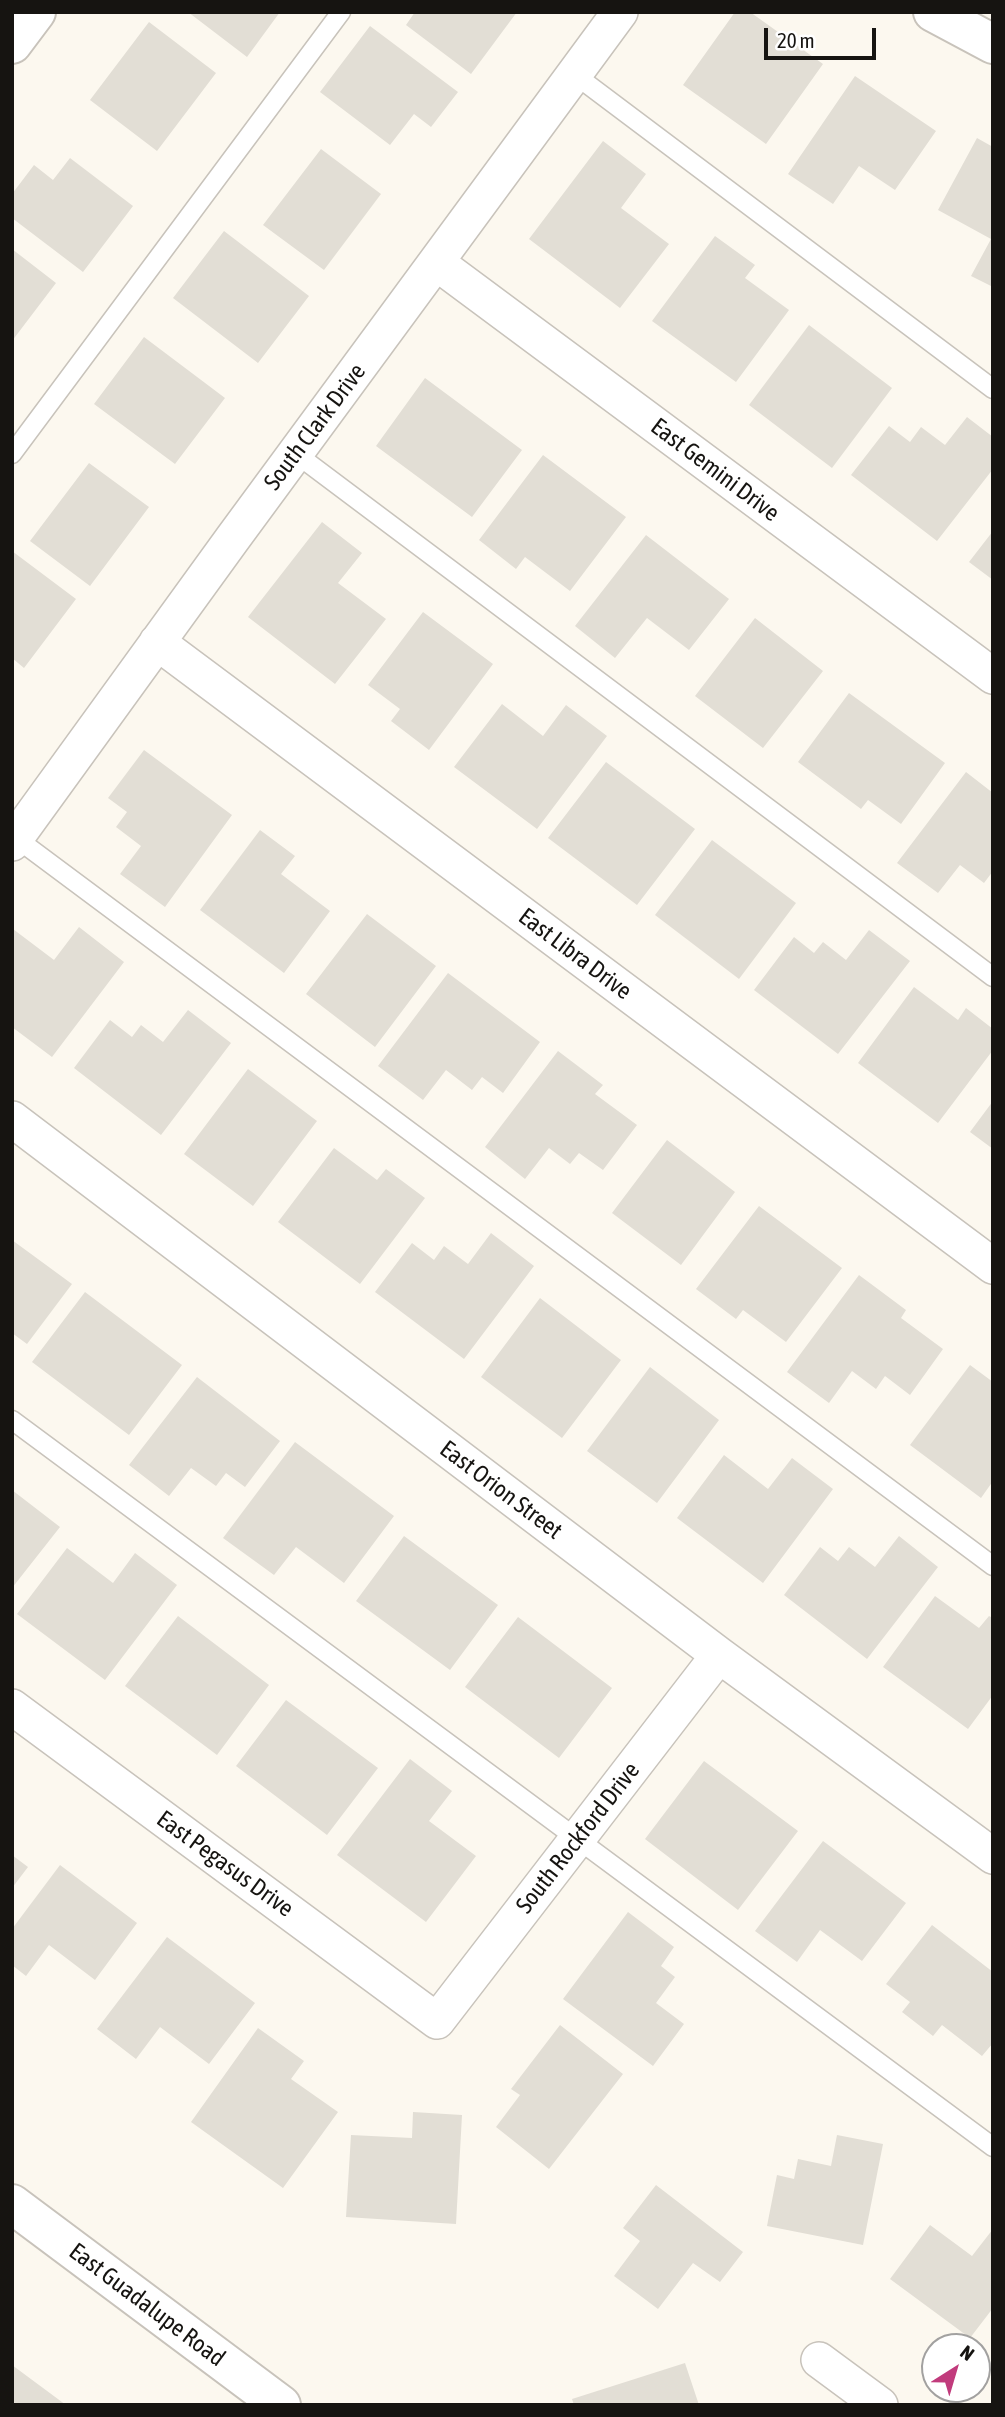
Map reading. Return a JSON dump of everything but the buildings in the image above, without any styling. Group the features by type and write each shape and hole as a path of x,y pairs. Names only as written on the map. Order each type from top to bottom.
{"main road":[{"path":"12,44 36,12"},
{"path":"933,12 993,44"},
{"name":"East Guadalupe Road","path":"12,2204 281,2405"}],"street":[{"name":"South Clark Drive","path":"14,840 620,12"},
{"name":"East Gemini Drive","path":"437,263 993,676"},
{"name":"East Libra Drive","path":"157,642 993,1266"},
{"name":"East Orion Street","path":"12,1119 719,1655 993,1856"},
{"name":"South Rockford Drive","path":"437,2021 719,1655"},
{"name":"East Pegasus Drive","path":"12,1707 437,2021"},
{"path":"820,2360 880,2405"}],"lane":[{"path":"12,454 341,12"},
{"path":"573,74 993,389"},
{"path":"295,453 993,977"},
{"path":"14,840 993,1566"},
{"path":"12,1420 993,2147"}]}
